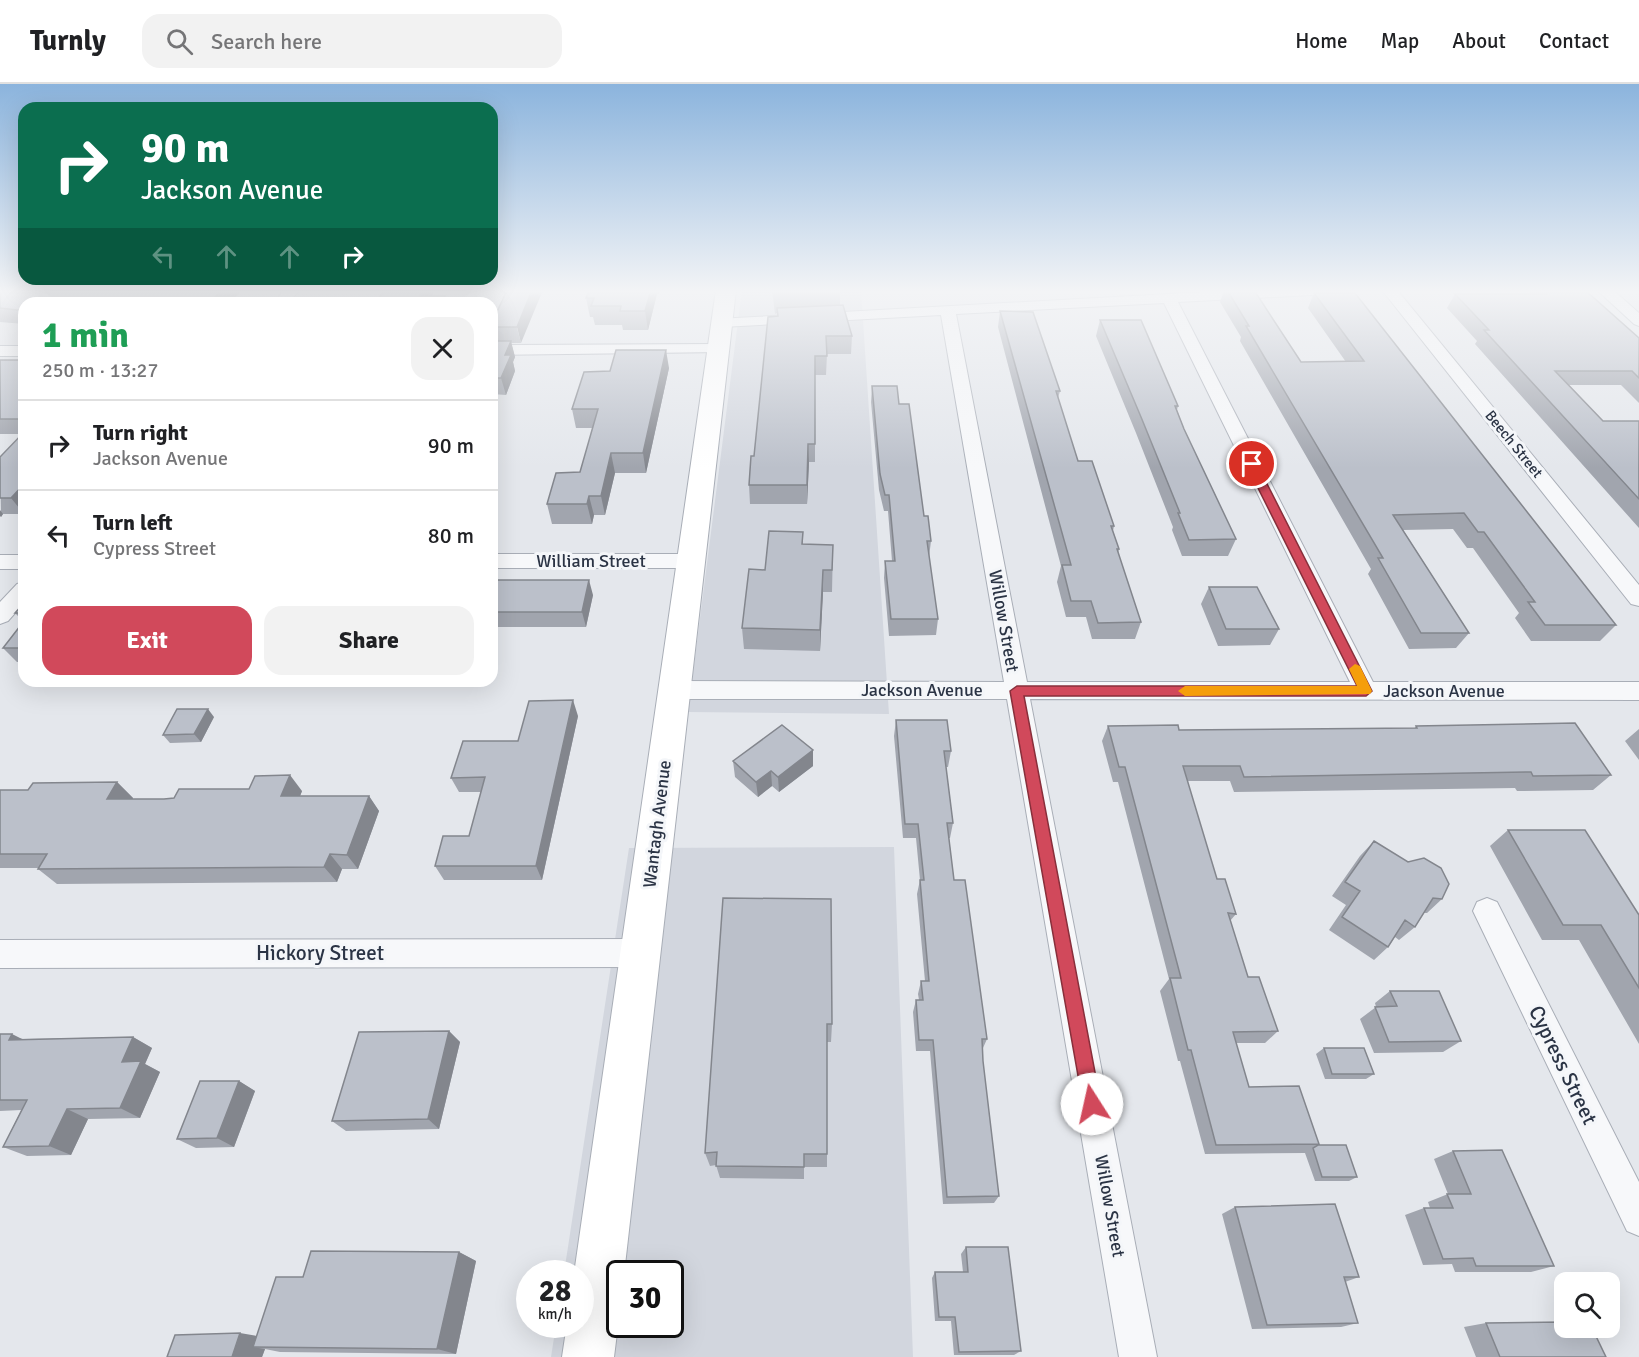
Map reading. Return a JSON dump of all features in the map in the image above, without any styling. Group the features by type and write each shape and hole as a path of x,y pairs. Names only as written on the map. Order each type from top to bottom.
{"main road":[{"name":"Wantagh Avenue","path":"588,1357 718,349"}],"street":[{"name":"Willow Street","path":"955,349 1138,1357"},
{"path":"1194,349 1366,691"},
{"name":"Beech Street","path":"1437,349 1639,599"},
{"path":"0,351 18,351"},
{"name":"William Street","path":"498,561 690,561"},
{"path":"0,562 18,562"},
{"path":"0,616 18,596"},
{"name":"Jackson Avenue","path":"674,690 1639,691"},
{"name":"Cypress Street","path":"1487,911 1639,1219"},
{"name":"Hickory Street","path":"0,954 640,953"}],"shaded area":[{"path":"734,349 865,349 889,714 688,712"},
{"path":"894,847 913,1357 551,1357 554,1338 594,1338 594,1260 566,1260 629,848"}],"building":[{"path":"498,349 507,349 505,355 511,355 501,378 498,378"},
{"path":"765,349 827,349 827,356 815,356 815,444 808,444 807,485 749,485 751,456 754,456"},
{"path":"1011,349 1046,349 1060,391 1056,391 1078,461 1092,461 1114,526 1111,526 1119,549 1117,549 1141,622 1098,623 1091,601 1071,601 1062,565 1071,565"},
{"path":"1112,349 1154,349 1178,406 1175,406 1184,429 1236,539 1189,540"},
{"path":"1260,349 1293,349 1301,362 1364,361 1355,349 1399,349 1616,625 1545,625 1528,602 1535,602 1484,532 1478,532 1464,513 1393,515 1469,633 1421,633 1378,558 1383,558"},
{"path":"1502,349 1639,349 1639,378 1632,371 1555,371 1603,421 1639,421 1639,499"},
{"path":"616,350 666,350 643,453 611,453 601,496 589,496 587,504 547,504 556,473 580,472 598,409 572,409 584,372 610,371"},
{"path":"0,360 18,360 18,419 0,419"},
{"path":"872,386 897,386 899,404 909,404 924,516 928,516 931,541 927,541 938,619 891,619 885,561 895,561 889,495 885,495 880,474"},
{"path":"18,438 18,490 11,498 0,498 0,457"},
{"path":"769,531 803,532 802,544 833,545 832,570 823,570 820,630 742,628 749,569 765,570"},
{"path":"498,580 589,580 582,612 498,612"},
{"path":"1209,587 1257,587 1279,629 1226,629"},
{"path":"18,629 18,648 3,648"},
{"path":"573,700 536,866 435,866 443,836 469,836 485,777 451,778 463,741 518,741 529,701"},
{"path":"177,709 208,709 194,734 163,735"},
{"path":"896,720 947,720 951,751 944,751 953,823 947,823 954,880 965,880 987,1039 982,1039 983,1061 999,1196 947,1197 933,1040 919,1040 916,1000 923,1000 921,981 929,981 920,880 924,880 918,824 905,824"},
{"path":"1575,723 1611,775 1533,776 1531,772 1244,777 1240,766 1183,766 1217,879 1225,879 1236,914 1228,913 1248,977 1259,977 1278,1031 1233,1032 1249,1087 1299,1086 1319,1144 1216,1145 1170,978 1181,978 1125,767 1119,767 1108,726 1178,725 1179,730 1417,728 1416,726"},
{"path":"782,725 813,750 778,777 771,771 756,782 733,761"},
{"path":"290,775 281,796 369,796 347,855 330,854 324,867 38,869 47,854 0,854 0,790 28,790 33,783 117,782 107,799 164,799 174,798 179,789 249,789 255,776"},
{"path":"1508,830 1585,830 1639,915 1639,988 1601,925 1563,925"},
{"path":"1374,841 1408,862 1424,858 1441,868 1449,884 1442,899 1433,898 1415,927 1405,920 1388,947 1342,917 1360,891 1345,882"},
{"path":"723,898 831,899 832,1024 827,1024 827,1154 804,1154 804,1167 716,1166 717,1152 705,1153"},
{"path":"1390,991 1439,991 1461,1041 1389,1042 1375,1007 1397,1006"},
{"path":"449,1031 428,1119 332,1121 359,1032"},
{"path":"0,1034 12,1034 9,1040 133,1037 122,1062 141,1061 120,1108 67,1109 49,1146 3,1147 27,1100 0,1100"},
{"path":"1324,1048 1364,1048 1374,1074 1332,1074"},
{"path":"200,1081 239,1081 217,1138 177,1139"},
{"path":"1318,1145 1346,1145 1357,1177 1322,1177 1313,1148"},
{"path":"1502,1150 1554,1266 1476,1266 1473,1258 1443,1259 1424,1208 1453,1208 1447,1194 1471,1194 1453,1151"},
{"path":"1335,1204 1359,1277 1344,1277 1358,1323 1267,1325 1235,1207"},
{"path":"966,1247 1008,1247 1021,1351 959,1352 955,1317 939,1317 935,1272 968,1272"},
{"path":"311,1251 459,1252 437,1349 253,1347 276,1277 303,1277"},
{"path":"1554,1322 1554,1338 1597,1338 1606,1357 1500,1357 1486,1323"},
{"path":"240,1333 232,1357 167,1357 175,1335"}],"slow traffic":[{"path":"1185,691 1366,691 1355,669"}],"route":[{"path":"1092,1104 1017,691 1366,691 1252,464"}]}
